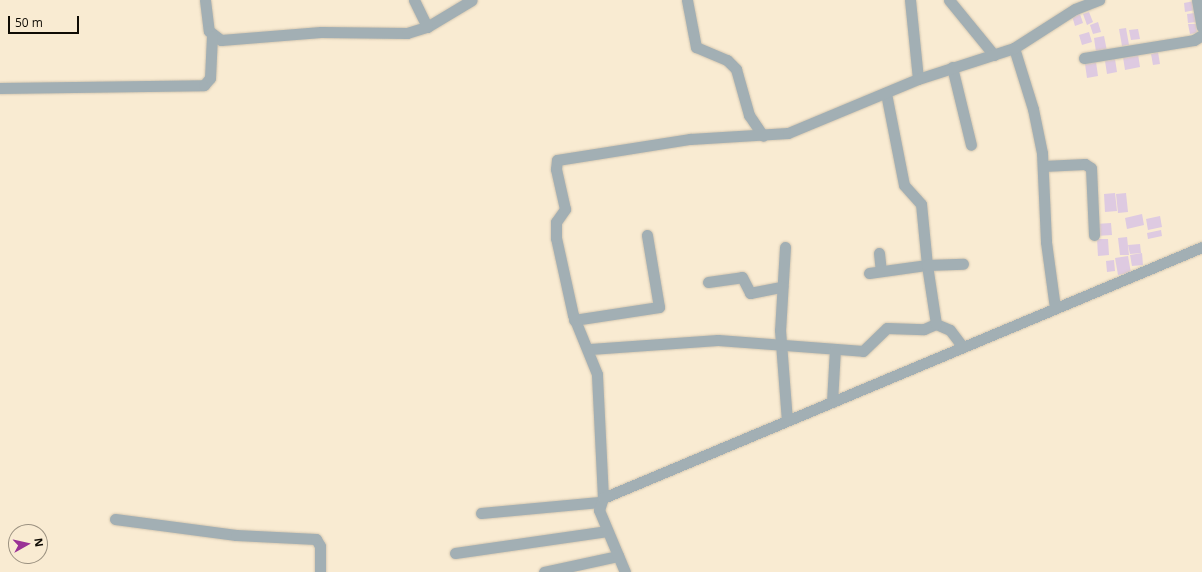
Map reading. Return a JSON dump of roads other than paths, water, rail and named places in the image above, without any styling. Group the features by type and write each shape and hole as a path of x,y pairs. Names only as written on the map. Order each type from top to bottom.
{"street":[{"path":"0,88 204,85 210,78 212,36 205,0"},
{"path":"414,0 427,27"},
{"path":"212,36 220,40 326,32 395,33 427,27 472,0"},
{"path":"687,0 696,47 727,60 736,69 749,115 763,136"},
{"path":"910,0 918,79"},
{"path":"949,0 994,55"},
{"path":"624,572 607,531 601,500 598,387 590,349 574,320 556,238 556,222 564,209 556,169 557,160 690,139 763,136 817,124 918,79 1014,48 1075,9 1099,0"},
{"path":"1197,0 1202,27"},
{"path":"1084,58 1194,40 1202,36"},
{"path":"1014,48 1033,109 1042,166 1046,242 1054,308"},
{"path":"952,67 971,145"},
{"path":"886,93 904,185 921,204 927,265 936,324"},
{"path":"1042,166 1085,164 1091,168 1094,235"},
{"path":"574,320 659,307 647,235"},
{"path":"481,513 601,500 787,420 1202,247"},
{"path":"785,248 782,287 782,344 787,420"},
{"path":"879,253 881,271"},
{"path":"869,273 927,265 963,264"},
{"path":"708,282 742,277 750,293 782,287"},
{"path":"590,349 718,340 863,351 887,328 924,329 936,324 950,330 963,347"},
{"path":"832,402 835,349"},
{"path":"115,519 228,534 316,540 320,546 320,572"},
{"path":"456,553 607,531"},
{"path":"544,572 618,556"}]}
